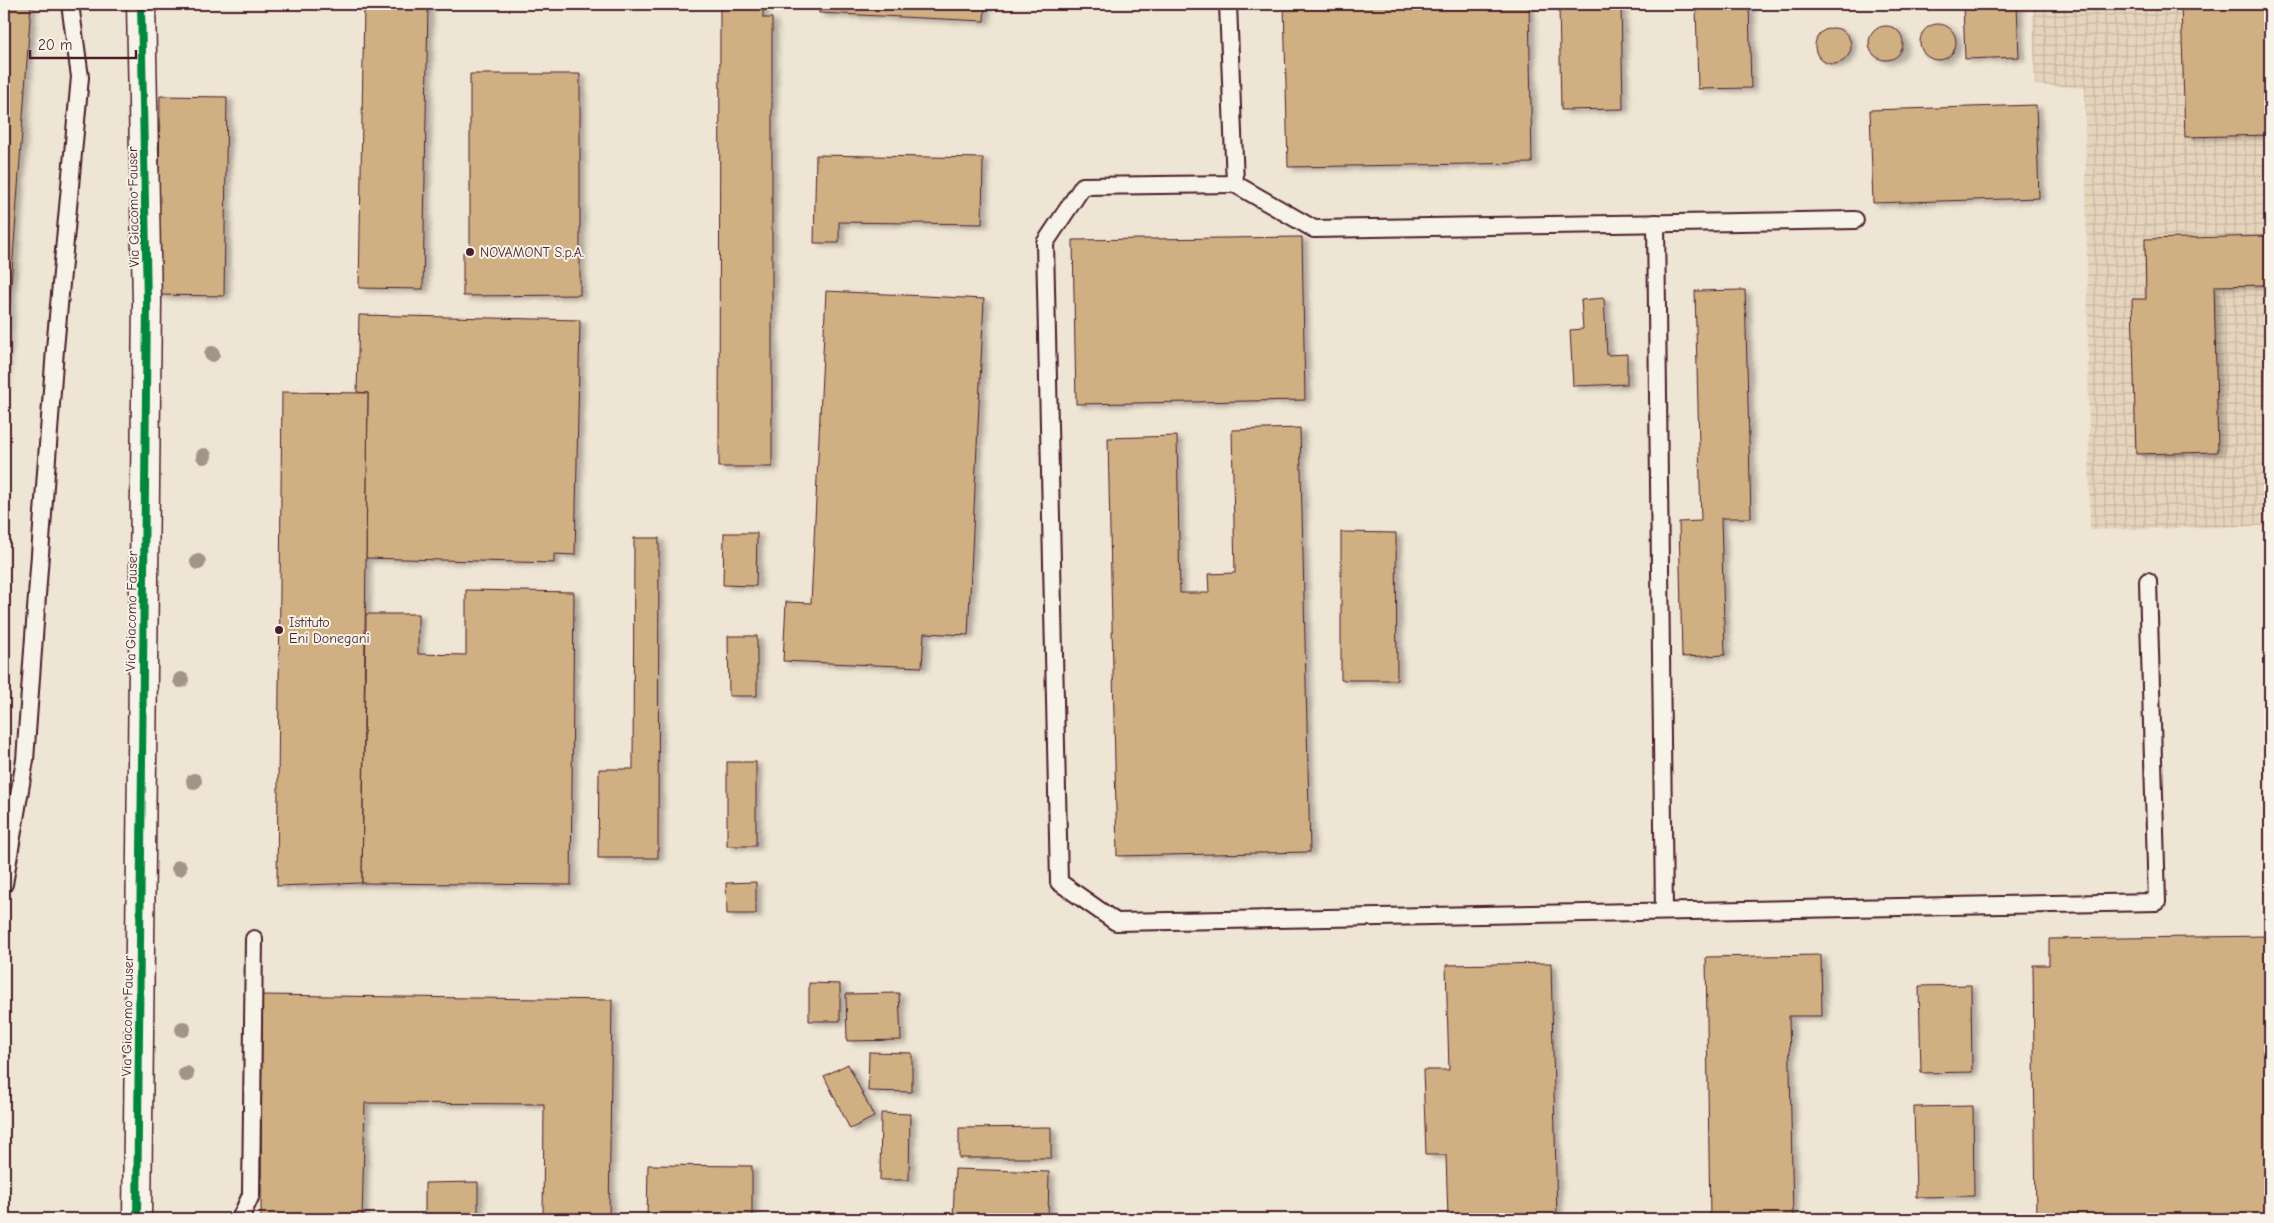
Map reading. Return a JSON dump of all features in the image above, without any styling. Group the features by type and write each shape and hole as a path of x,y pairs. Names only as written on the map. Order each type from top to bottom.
{"street":[{"name":"Via Giacomo Fauser","path":"136,1219 148,303 141,4"}],"lane":[{"path":"4,884 25,760 56,349 80,77 70,4"},
{"path":"1228,4 1234,184"},
{"path":"1855,220 1314,229 1234,184 1083,186 1045,243 1059,882 1116,922 2157,902 2148,581"},
{"path":"1656,223 1664,911"},
{"path":"240,1219 251,1195 254,939"}],"shaded area":[{"path":"2033,4 2270,4 2270,526 2090,530 2085,88 2035,85"}],"building":[{"path":"4,4 31,4 4,385"},
{"path":"364,4 428,4 423,289 359,288"},
{"path":"720,4 763,4 763,18 772,18 772,467 719,467"},
{"path":"819,4 985,4 984,21 819,13"},
{"path":"1284,4 1529,4 1532,163 1288,167"},
{"path":"1559,4 1621,4 1623,109 1561,110"},
{"path":"1696,4 1749,4 1751,88 1698,89"},
{"path":"1963,4 2017,4 2019,57 1965,59"},
{"path":"2181,4 2270,4 2270,135 2185,137"},
{"path":"1938,24 1950,30 1956,42 1950,54 1938,60 1926,54 1920,42 1926,30"},
{"path":"1886,26 1893,27 1898,31 1902,36 1902,50 1898,55 1893,59 1886,60 1879,59 1874,55 1870,50 1869,43 1870,36 1874,31 1879,27"},
{"path":"1833,28 1840,29 1846,33 1850,39 1850,53 1846,59 1840,63 1833,64 1826,63 1820,59 1816,53 1815,46 1816,39 1820,33 1826,29"},
{"path":"470,74 580,74 580,295 463,296 463,252 470,252"},
{"path":"160,96 227,97 224,296 158,295"},
{"path":"2036,105 2039,198 1873,203 1870,110"},
{"path":"816,155 983,158 982,224 839,222 839,243 814,243"},
{"path":"2270,236 2270,495 2264,285 2214,286 2218,452 2136,454 2132,299 2146,299 2145,239"},
{"path":"1302,237 1305,400 1076,404 1073,240"},
{"path":"1745,290 1751,518 1721,518 1725,655 1682,657 1679,522 1701,521 1695,291"},
{"path":"826,291 984,299 968,635 924,633 922,667 783,661 786,602 811,603"},
{"path":"1604,298 1607,355 1627,354 1627,384 1573,386 1570,330 1583,329 1581,300"},
{"path":"359,315 580,320 575,555 554,554 554,563 366,558 368,393 357,392"},
{"path":"282,392 368,393 362,883 277,886"},
{"path":"1300,428 1310,852 1117,856 1108,438 1177,436 1180,593 1209,593 1208,574 1235,573 1232,430"},
{"path":"1341,532 1396,533 1397,680 1341,680"},
{"path":"724,533 757,533 756,586 723,585"},
{"path":"634,538 659,538 658,858 598,858 599,769 633,769"},
{"path":"466,590 574,592 571,885 362,883 366,614 418,614 418,654 466,655"},
{"path":"728,636 757,636 757,696 729,696"},
{"path":"727,762 756,762 756,846 727,846"},
{"path":"756,882 756,914 727,914 726,883"},
{"path":"2270,936 2270,1219 2036,1219 2033,965 2049,965 2049,939"},
{"path":"1821,955 1822,1016 1789,1016 1793,1219 1710,1219 1706,957"},
{"path":"1551,963 1557,1219 1448,1219 1446,1155 1426,1155 1423,1070 1449,1070 1446,965"},
{"path":"809,983 840,984 840,1021 809,1021"},
{"path":"1971,985 1972,1072 1921,1073 1919,986"},
{"path":"899,993 901,1040 847,1041 846,994"},
{"path":"262,995 612,1000 609,1219 543,1219 544,1104 365,1103 362,1219 261,1219"},
{"path":"869,1052 912,1053 912,1092 868,1091"},
{"path":"848,1064 874,1117 850,1129 824,1076"},
{"path":"1973,1106 1974,1196 1916,1197 1914,1107"},
{"path":"881,1113 910,1114 909,1180 880,1180"},
{"path":"1051,1127 1051,1158 959,1158 959,1128"},
{"path":"648,1165 752,1166 752,1219 647,1219"},
{"path":"955,1169 1049,1172 1048,1219 953,1219"},
{"path":"478,1182 478,1219 425,1219 425,1183"}],"cycle path":[{"path":"137,1219 147,303 141,4"}],"place":[{"name":"NOVAMONT S.p.A.","path":"470,252"},
{"name":"Istituto Eni Donegani","path":"279,630"}]}
